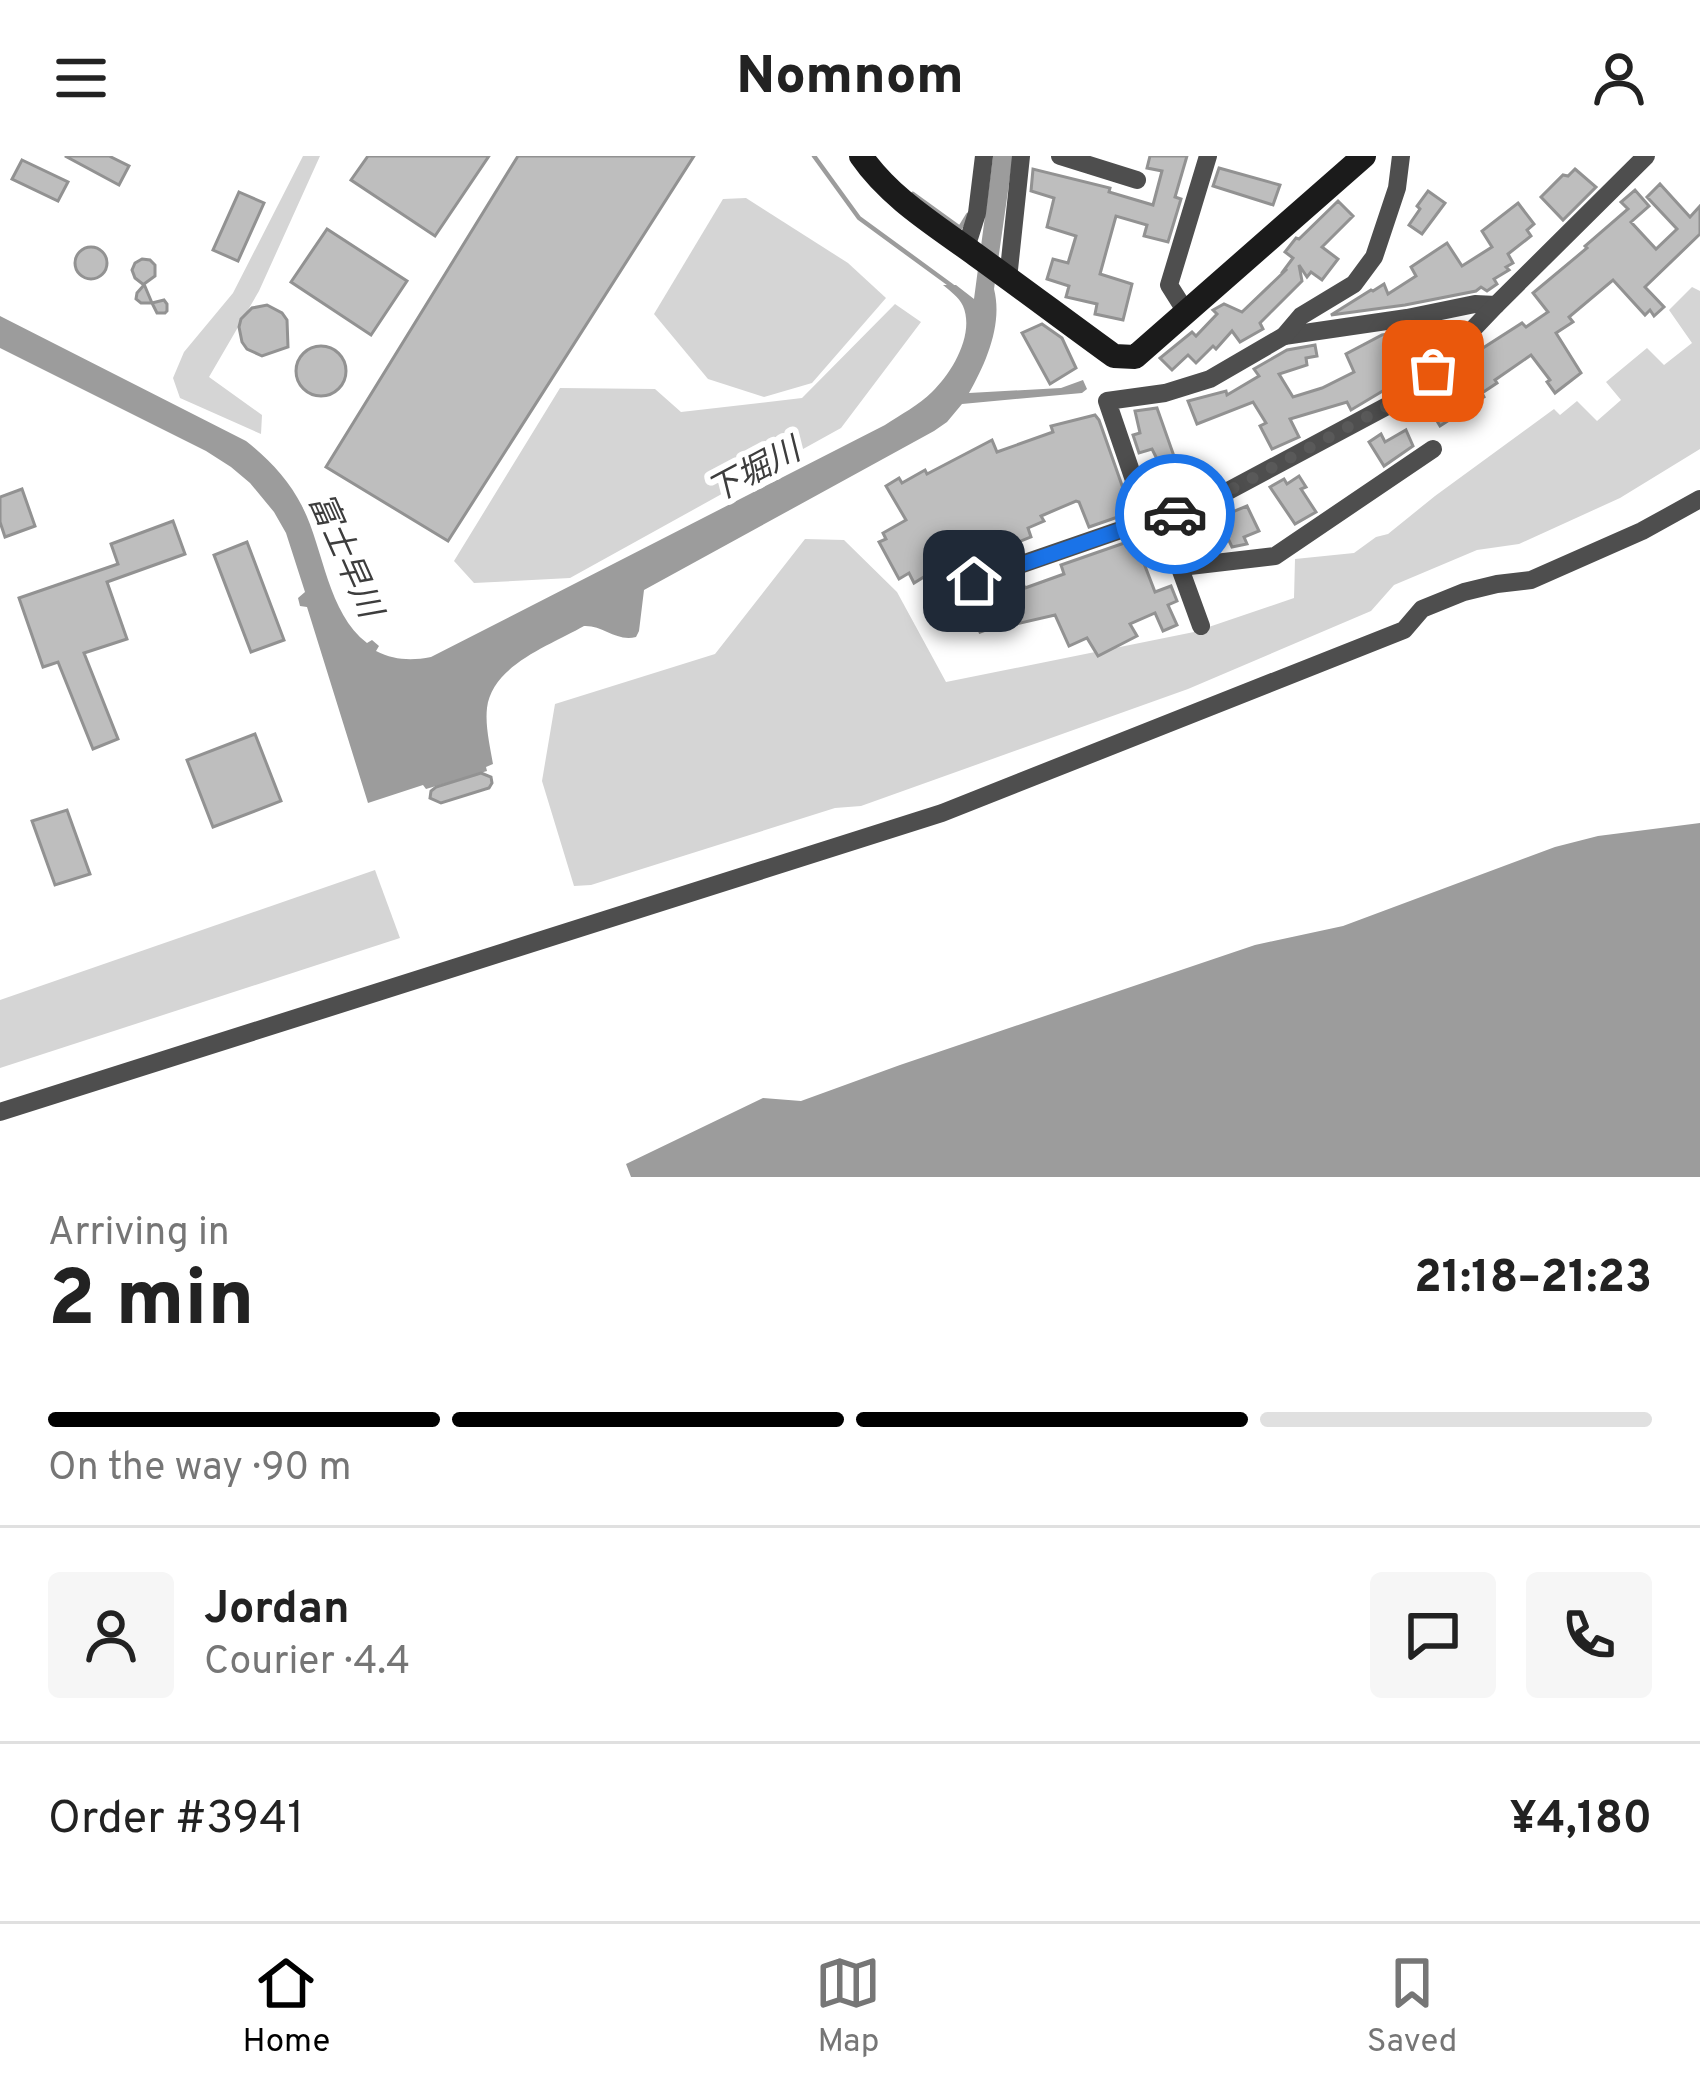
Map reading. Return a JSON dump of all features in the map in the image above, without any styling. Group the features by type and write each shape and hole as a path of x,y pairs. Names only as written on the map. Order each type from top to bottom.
{"main road":[{"path":"861,156 900,199 1004,276 1114,356 1135,357 1364,156"}],"street":[{"path":"971,251 984,156"},
{"path":"1004,276 1021,156"},
{"path":"1060,156 1137,180"},
{"path":"1186,313 1168,285 1208,156"},
{"path":"1201,626 1161,516 1136,486 1107,401 1166,393 1210,379 1284,336 1300,316 1354,284 1374,257 1401,156"},
{"path":"974,581 1161,516 1187,513 1389,405 1433,371 1646,156"},
{"path":"1284,336 1475,304 1496,305"},
{"path":"1181,567 1275,556 1433,449"},
{"path":"0,1112 941,813 1404,630 1422,609 1464,592 1531,580 1642,532 1700,499"}],"shaded area":[{"path":"303,156 320,156 259,291 209,377 262,415 261,434 180,398 173,378 184,352 233,293"},
{"path":"993,156 1013,156 994,289 995,329 969,393 1061,388 1083,380 1087,389 962,404 934,431 644,590 636,637 584,626 511,668 491,693 487,708 493,764 487,771 368,803 307,607 300,606 298,598 305,592 286,533 274,512 250,483 206,451 0,348 0,316 246,441 297,496 335,597 354,630 367,643 372,640 379,646 376,651 383,654 403,659 431,657 885,425 927,397 947,374 964,341 963,306 943,285 956,285 974,299"},
{"path":"746,198 848,263 886,298 812,383 764,397 708,379 654,314 723,199"},
{"path":"1692,287 1700,291 1700,449 1620,498 1519,544 1477,550 1394,585 1371,611 1188,689 861,806 835,808 591,885 574,886 542,781 555,704 715,654 805,539 844,540 897,592 946,682 1194,632 1294,598 1295,559 1354,553 1388,534 1554,409 1560,415 1577,401 1597,421 1621,400 1606,382 1647,348 1664,365 1692,343 1669,310"},
{"path":"895,304 921,322 841,428 570,578 474,583 454,561 560,388 655,389 681,412 802,398"},
{"path":"1700,823 1700,1177 631,1177 626,1164 763,1098 801,1101 1255,945 1343,926 1555,847 1598,836"},
{"path":"375,870 400,938 0,1068 0,1000"}],"building":[{"path":"65,156 109,156 129,166 119,185"},
{"path":"368,156 489,156 435,236 351,180"},
{"path":"518,156 694,156 448,541 326,467"},
{"path":"1150,156 1187,156 1168,242 1144,236 1147,225 1116,216 1100,274 1132,284 1123,320 1095,314 1097,304 1066,297 1069,286 1047,279 1053,259 1068,263 1076,236 1047,227 1054,198 1031,191 1033,169 1110,188 1109,192 1153,205 1162,171 1147,168"},
{"path":"22,160 68,182 58,201 12,179"},
{"path":"1219,168 1280,185 1273,205 1213,186"},
{"path":"1575,169 1596,187 1563,220 1541,197"},
{"path":"1660,184 1690,217 1700,206 1700,234 1645,287 1664,307 1654,316 1650,310 1645,315 1613,280 1556,333 1581,373 1555,393 1531,355 1495,380 1482,393 1484,397 1440,426 1428,406 1469,383 1458,364 1548,312 1533,293 1628,209 1621,202 1635,190 1649,206 1631,222 1656,249 1677,229 1647,197"},
{"path":"1428,191 1445,203 1422,234 1409,225"},
{"path":"239,192 264,203 238,261 213,250"},
{"path":"1338,201 1353,216 1322,247 1338,259 1322,280 1311,272 1307,277 1299,265 1302,281 1260,323 1263,329 1240,342 1232,331 1196,363 1188,355 1172,370 1160,358 1192,332 1196,336 1217,314 1213,310 1224,304 1242,312 1287,269 1293,258 1285,252 1296,238"},
{"path":"1518,203 1534,224 1527,230 1531,236 1508,254 1513,263 1487,291 1481,287 1405,305 1331,315 1384,284 1388,294 1416,276 1411,267 1447,243 1462,266 1492,247 1482,231"},
{"path":"327,229 407,281 371,335 291,282"},
{"path":"91,247 102,252 107,263 102,274 91,279 80,274 75,263 80,252"},
{"path":"142,259 155,265 155,276 144,284 152,303 136,299 144,285 132,270"},
{"path":"164,300 167,311 157,313 152,303"},
{"path":"267,305 287,320 288,347 262,356 247,349 239,327 252,308"},
{"path":"1448,323 1452,332 1418,355 1421,363 1403,371 1406,375 1391,386 1351,410 1347,402 1290,419 1299,437 1272,449 1260,426 1266,423 1253,402 1197,424 1188,401 1226,391 1227,395 1259,376 1254,369 1287,350 1315,345 1317,356 1306,358 1307,365 1279,374 1293,397 1354,372 1346,354 1382,335"},
{"path":"1042,324 1062,338 1076,368 1050,384 1022,333"},
{"path":"321,346 339,353 346,371 339,389 321,396 303,389 296,371 303,353"},
{"path":"1157,408 1187,493 1166,501 1156,484 1166,480 1152,449 1139,453 1133,435 1140,433 1135,411"},
{"path":"1095,415 1124,491 1138,510 1089,527 1076,501 1041,516 1044,521 1028,528 1031,537 1006,547 1010,554 968,568 961,554 914,583 909,573 899,579 879,542 886,539 883,533 906,520 886,486 925,470 927,474 992,440 997,452 1053,432 1051,426"},
{"path":"1406,430 1413,446 1384,466 1369,442 1381,434 1385,442"},
{"path":"1299,476 1306,487 1301,489 1316,512 1295,524 1270,487"},
{"path":"22,489 35,526 5,537 0,497"},
{"path":"1247,506 1259,531 1244,537 1247,544 1232,547 1225,532 1194,545 1188,530"},
{"path":"173,521 185,554 107,582 127,639 84,653 118,739 93,749 58,662 43,667 19,598 118,564 111,544"},
{"path":"1153,533 1158,546 1140,553 1155,592 1171,586 1177,601 1168,605 1177,625 1163,631 1155,613 1130,624 1137,636 1098,656 1087,638 1069,646 1055,615 1012,625 1011,621 980,632 969,606 953,612 949,601 942,603 937,592 960,583 965,592 976,594 1021,579 1025,588 1064,574 1061,565"},
{"path":"247,542 284,640 251,652 214,555"},
{"path":"255,734 281,801 213,827 187,760"},
{"path":"481,773 491,777 489,788 441,803 430,798 436,787"},
{"path":"67,810 90,874 55,885 32,821"}],"waterway":[{"path":"814,156 859,218 952,286"},
{"path":"913,194 960,228 968,215"}],"way so far":[{"path":"1175,514 1187,513 1389,405 1433,371"}],"route":[{"path":"974,581 1175,514"}],"water label":[{"name":"下堀川","path":"755,473"},
{"name":"富士早川","path":"343,556"}]}
